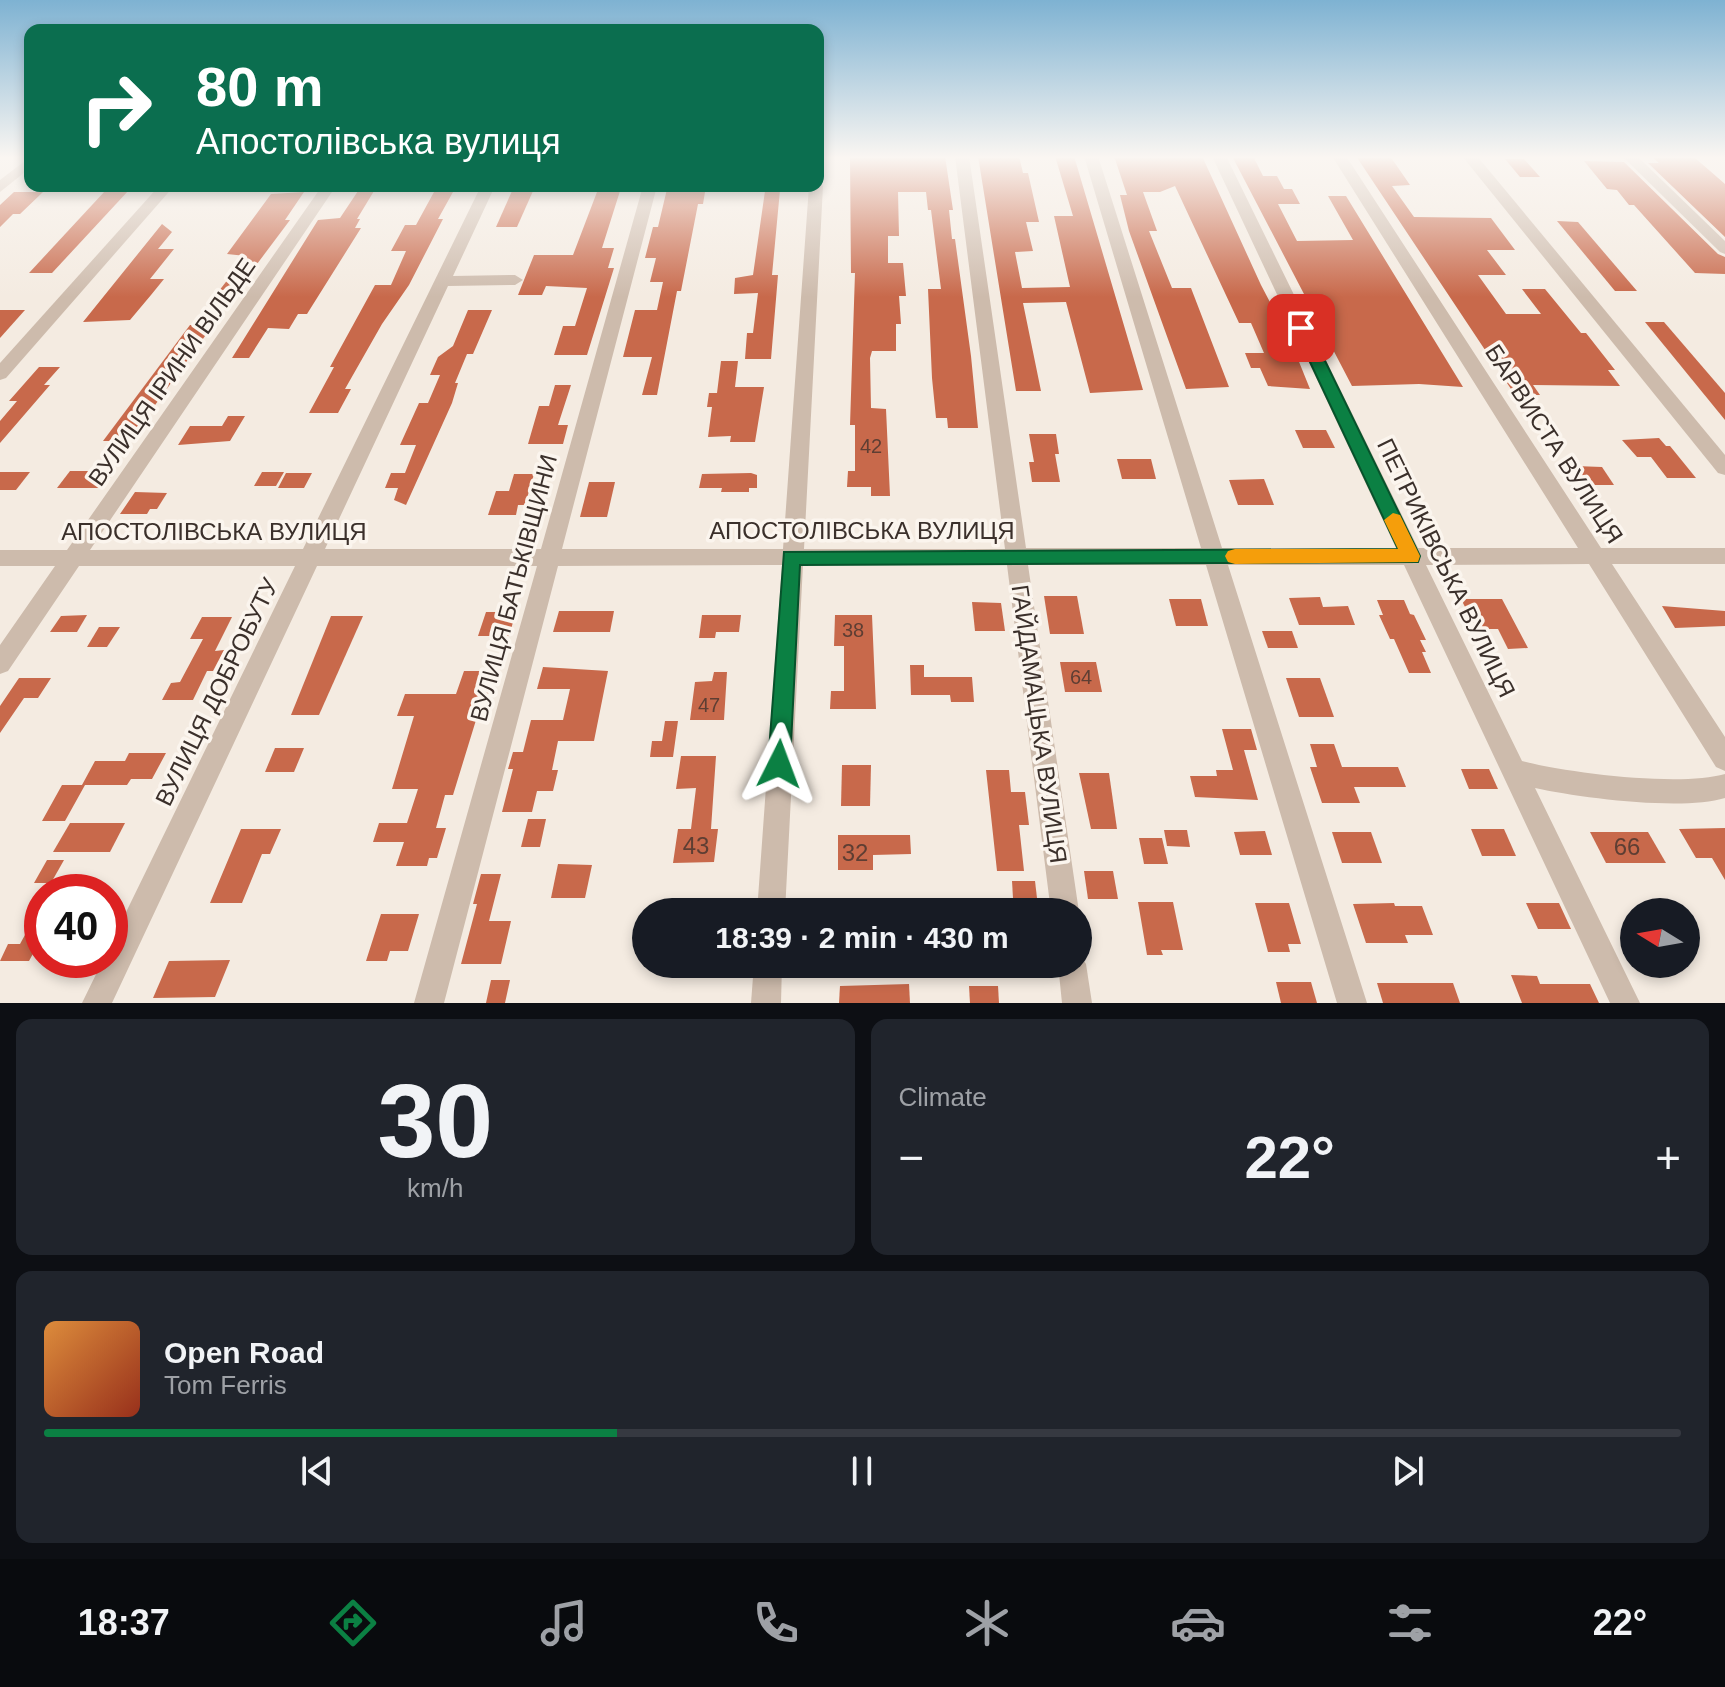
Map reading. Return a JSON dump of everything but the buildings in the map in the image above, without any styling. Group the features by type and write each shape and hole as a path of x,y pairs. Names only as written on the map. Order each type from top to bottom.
{"street":[{"path":"0,374 152,203"},
{"name":"ВУЛИЦЯ ІРИНИ ВІЛЬДЕ","path":"0,664 317,203"},
{"name":"ВУЛИЦЯ ДОБРОБУТУ","path":"97,1003 480,203"},
{"name":"ВУЛИЦЯ БАТЬКІВЩИНИ","path":"429,1003 645,203"},
{"path":"772,898 815,203"},
{"name":"ГАЙДАМАЦЬКА ВУЛИЦЯ","path":"968,203 1063,898"},
{"path":"1105,203 1352,1003"},
{"name":"ПЕТРИКІВСЬКА ВУЛИЦЯ","path":"1241,203 1625,1003"},
{"name":"БАРВИСТА ВУЛИЦЯ","path":"1369,203 1725,759"},
{"path":"1507,203 1725,468"},
{"path":"1677,203 1725,249"},
{"path":"443,281 515,280"},
{"name":"АПОСТОЛІВСЬКА ВУЛИЦЯ","path":"0,558 1725,556"},
{"path":"1514,771 1552,781 1601,787 1693,790 1725,786"},
{"path":"766,1003 767,978"},
{"path":"1074,978 1077,1003"}],"slow traffic":[{"path":"1235,556 1411,556 1393,520"}],"route":[{"path":"779,764 791,557 1411,556 1301,328"}]}
